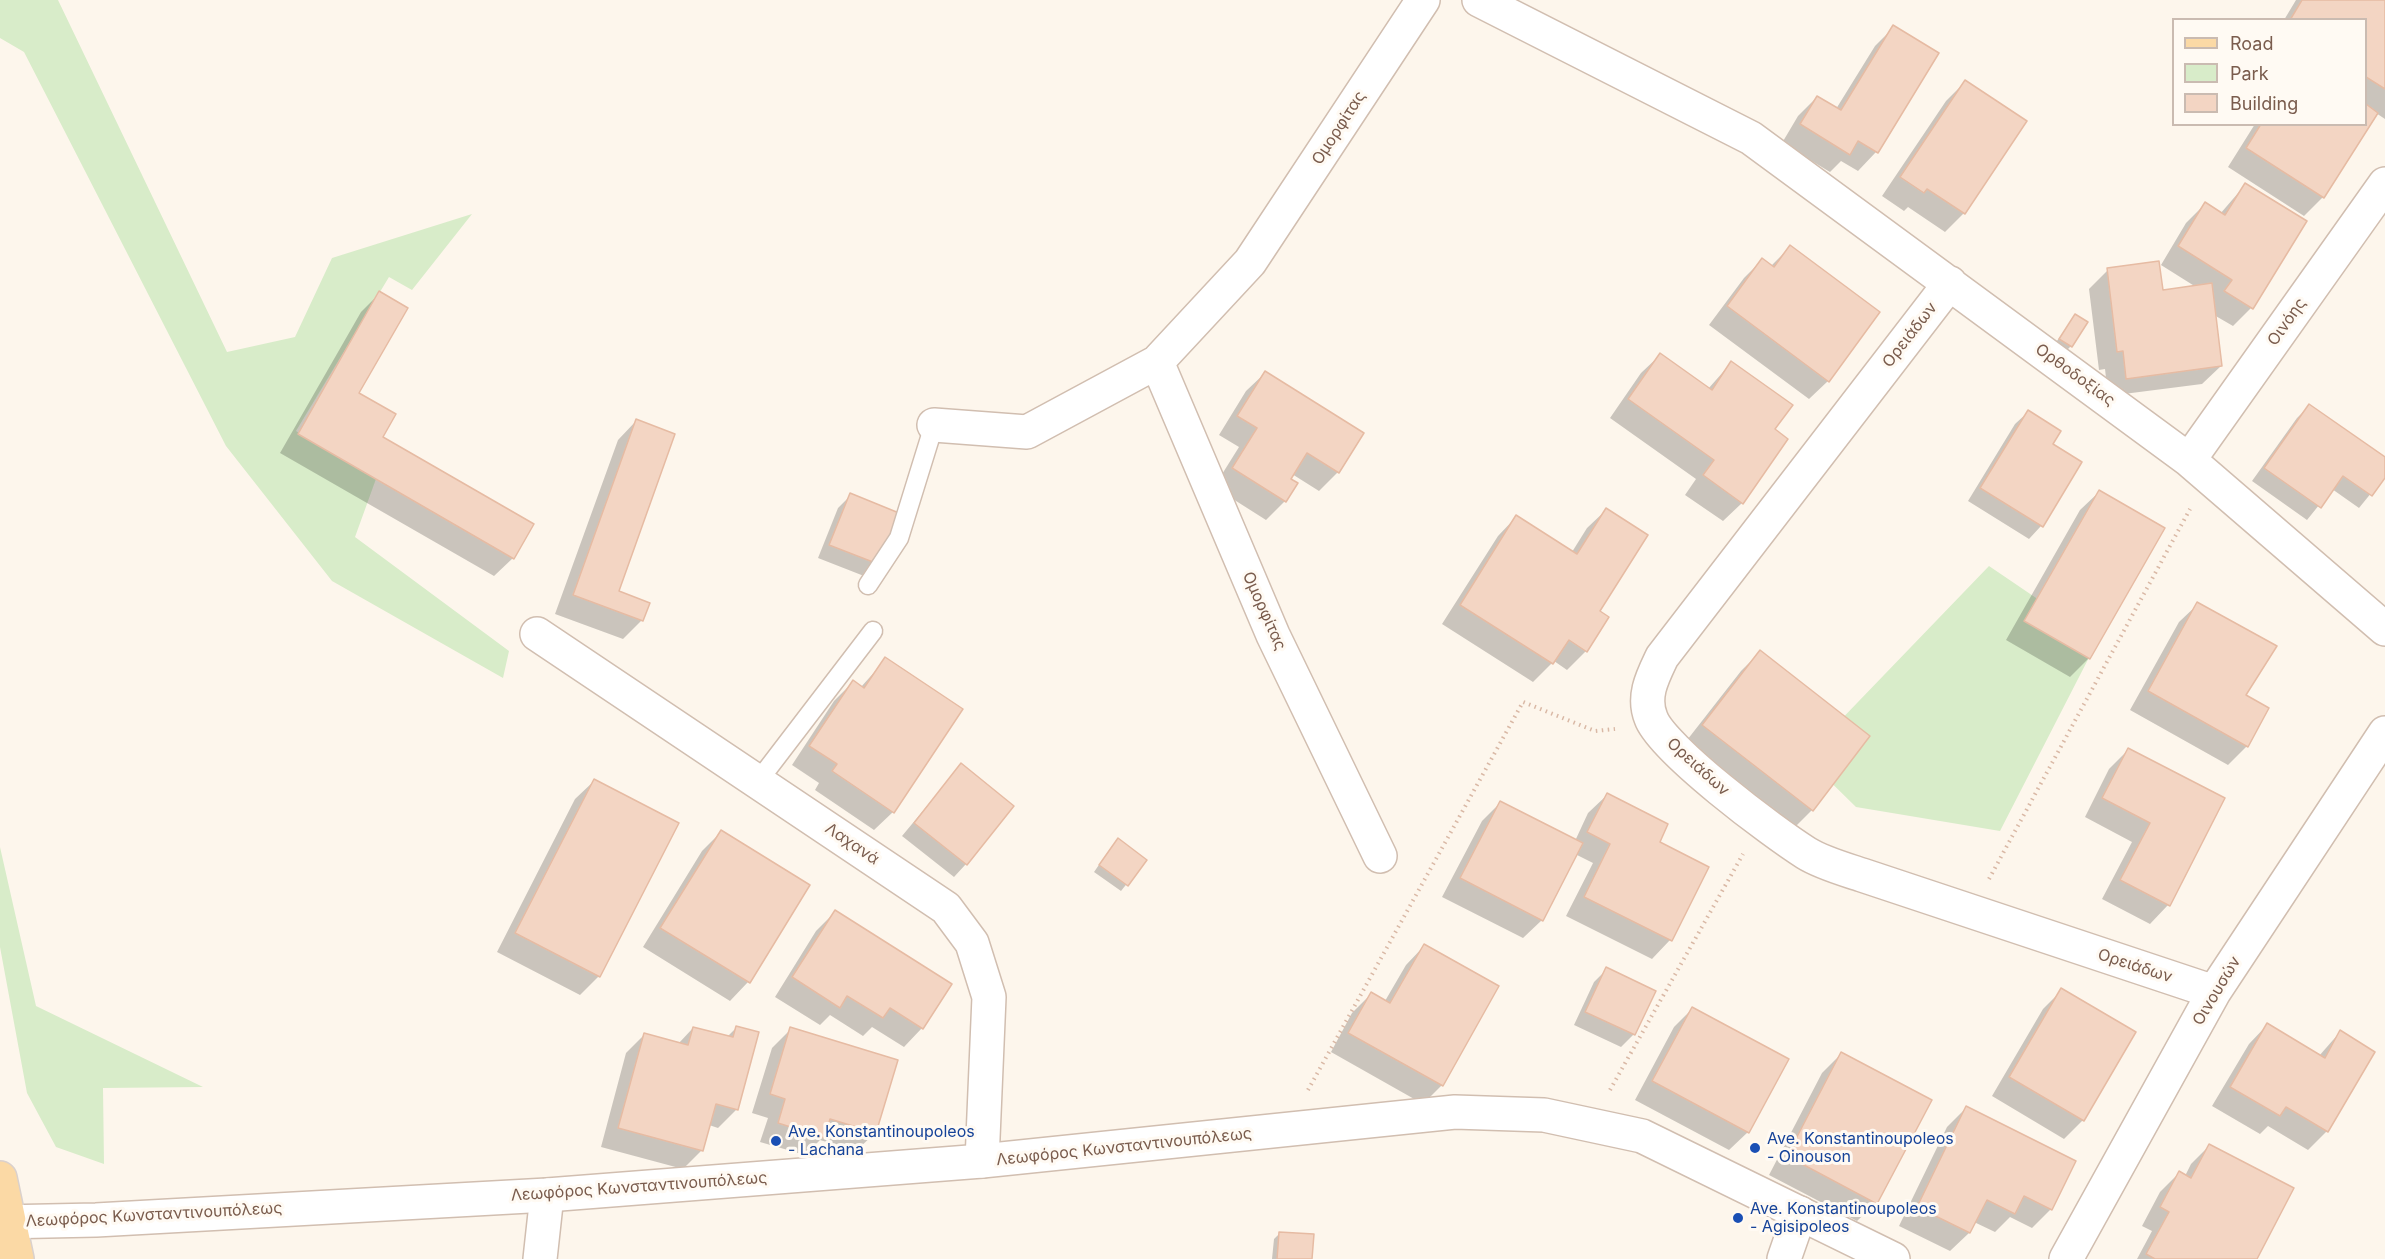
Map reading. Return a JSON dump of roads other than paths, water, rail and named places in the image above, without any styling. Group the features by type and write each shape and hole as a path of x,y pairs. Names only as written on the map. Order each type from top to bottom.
{"main road":[{"path":"0,1178 5,1222 17,1259"}],"street":[{"name":"Ομορφίτας","path":"933,425 1027,432 1157,362 1250,262 1423,0"},
{"name":"Ορθοδοξίας","path":"1479,0 1751,138 2199,468 2385,629"},
{"name":"Οινόης","path":"2199,468 2385,184"},
{"name":"Ορειάδων","path":"1950,283 1662,657 1649,683 1647,701 1651,719 1666,741 1761,821 1808,855 2214,992"},
{"name":"Ομορφίτας","path":"1157,362 1273,635 1380,856"},
{"name":"Λαχανά","path":"537,634 759,780 946,908 972,943 989,997 982,1161"},
{"name":"Οινουσών","path":"2066,1259 2214,992 2385,733"},
{"name":"Λεωφόρος Κωνσταντινουπόλεως","path":"5,1222 96,1220 547,1195 982,1161 1455,1112 1544,1115 1642,1136 1893,1259"},
{"path":"540,1259 547,1195"},
{"path":"1784,1259 1800,1214"}],"lane":[{"path":"868,585 899,538 933,425"},
{"path":"759,780 873,631"}],"place":[{"name":"Ave. Konstantinoupoleos - Lachana","path":"776,1141"},
{"name":"Ave. Konstantinoupoleos - Oinouson","path":"1755,1148"},
{"name":"Ave. Konstantinoupoleos - Agisipoleos","path":"1738,1218"}]}
